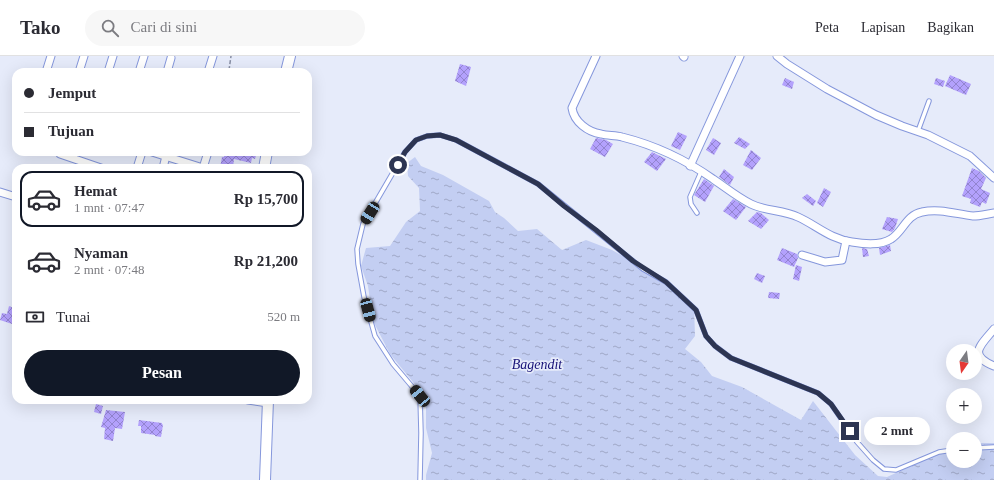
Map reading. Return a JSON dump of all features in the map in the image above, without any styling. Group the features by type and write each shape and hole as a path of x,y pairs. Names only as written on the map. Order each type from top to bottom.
{"main road":[{"path":"287,68 290,56"},
{"path":"265,480 268,404"}],"street":[{"path":"47,68 51,56"},
{"path":"80,68 84,56"},
{"path":"109,68 113,56"},
{"path":"140,68 144,56"},
{"path":"209,68 213,56"},
{"path":"596,56 572,108 573,114 580,123 590,131 638,141 676,158 752,204 799,217 827,234 846,241 870,244 883,243 892,239 911,217 922,212 938,211 975,216 994,213"},
{"path":"690,166 740,56"},
{"path":"777,56 827,89 876,115 928,135 970,156 994,178"},
{"path":"168,68 172,58"},
{"path":"66,156 89,164"},
{"path":"164,164 166,156 190,164"},
{"path":"177,160 178,156"},
{"path":"0,192 12,196"},
{"path":"802,255 825,262 841,260 843,258 846,241"},
{"path":"994,329 979,348 978,353 979,357 984,362 994,366"}],"lane":[{"path":"918,131 929,101"},
{"path":"420,480 420,396 394,364 375,336 364,297 357,249 363,224 405,152 416,140 427,136 440,135 456,140 538,184 596,230 628,258 643,269 666,282 696,310 706,336 715,346 731,358 818,393 831,404 857,442 873,460 884,469 896,470 939,452 946,451"},
{"path":"697,213 691,204 690,197 701,172"},
{"path":"982,448 994,447"}],"path":[{"path":"229,68 230,56"}],"water":[{"name":"Bagendit","path":"415,157 421,166 443,175 489,201 495,212 518,231 537,229 562,250 586,240 612,250 669,282 694,305 695,336 685,349 701,362 712,376 742,387 801,420 813,401 855,455 878,476 887,477 946,450 946,468 982,468 982,443 994,443 994,480 426,480 432,453 426,428 426,398 390,354 373,321 368,286 361,266 366,248 390,246 406,222 420,211 419,188 408,176 407,163"}],"building":[{"path":"460,64 471,67 466,86 455,81"},
{"path":"950,75 971,84 966,95 945,86"},
{"path":"785,78 794,82 792,89 782,85"},
{"path":"936,78 945,81 943,87 934,84"},
{"path":"678,132 687,136 680,150 671,146"},
{"path":"739,137 750,144 745,149 734,143"},
{"path":"596,138 606,140 613,144 605,157 590,149"},
{"path":"713,138 721,143 714,155 706,150"},
{"path":"751,150 761,158 752,170 743,165"},
{"path":"652,152 666,159 657,171 644,162"},
{"path":"256,156 255,159 252,158 251,163 234,159 233,164 221,164 222,157"},
{"path":"972,168 979,171 986,178 981,189 990,193 986,204 982,202 980,207 970,203 971,199 962,196"},
{"path":"724,169 734,177 730,185 719,177"},
{"path":"704,179 714,186 705,202 694,195"},
{"path":"824,188 831,192 823,207 817,203"},
{"path":"807,194 816,201 813,206 802,198"},
{"path":"733,199 746,207 736,220 723,211"},
{"path":"757,212 761,213 769,220 761,229 748,221"},
{"path":"887,217 898,219 892,232 882,229"},
{"path":"890,245 891,251 880,255 879,248"},
{"path":"782,248 797,254 798,258 794,267 777,260"},
{"path":"862,248 867,249 869,256 863,257"},
{"path":"796,265 802,267 799,281 793,279"},
{"path":"757,273 765,276 762,283 754,279"},
{"path":"769,292 780,293 779,299 768,298"},
{"path":"9,306 12,307 12,324 0,320 2,313 7,314"},
{"path":"96,404 103,406 101,414 94,412"},
{"path":"106,410 125,412 122,429 115,428 113,441 104,439 105,428 101,427"},
{"path":"139,420 162,423 161,437 141,433 141,426 138,426"}],"route":[{"path":"398,165 405,152 416,140 427,136 440,135 456,140 538,184 643,269 666,282 696,310 706,336 715,346 731,358 818,393 831,404 850,431"}]}
